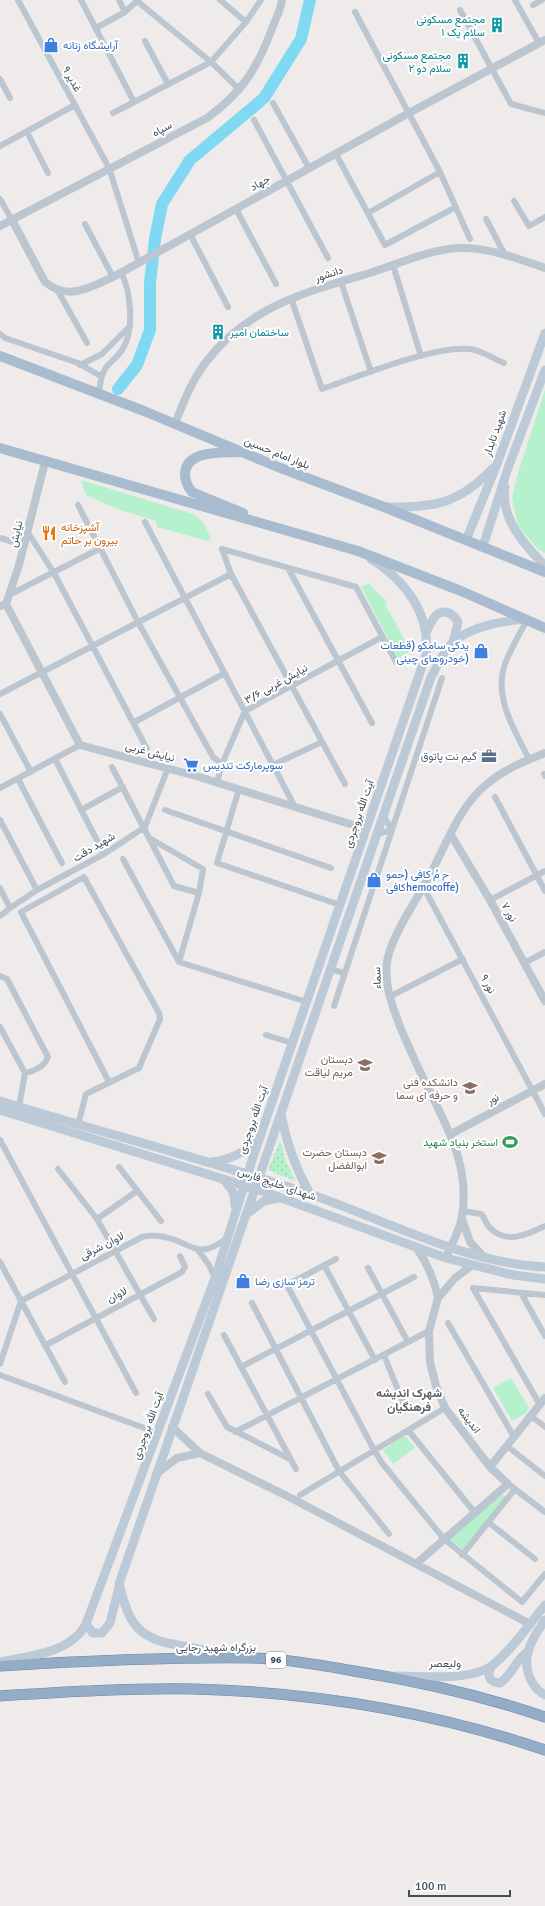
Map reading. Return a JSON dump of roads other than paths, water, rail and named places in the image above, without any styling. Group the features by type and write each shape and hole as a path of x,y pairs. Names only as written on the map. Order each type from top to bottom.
{"highway":[{"name":"بزرگراه شهید رجایی","path":"0,1666 119,1660 252,1658 321,1665 388,1676 459,1692 545,1718"},
{"path":"0,1696 88,1691 163,1689 289,1695 342,1702 427,1718 512,1739 545,1750"}],"main road":[{"name":"شهید تابدار","path":"466,540 545,333"},
{"name":"بلوار امام حسین","path":"0,356 175,424 545,572"},
{"path":"482,546 508,468 544,374 530,373"},
{"path":"0,448 358,551 461,591 545,628"},
{"path":"242,452 203,455 195,458 188,464 185,471 189,489 196,494 294,533"},
{"path":"384,507 425,507 447,501 474,485 496,464"},
{"path":"508,468 504,493 507,514 515,531 526,546 545,566"},
{"path":"475,518 478,523 486,526 490,523"},
{"name":"آیت الله بروجردی","path":"0,1662 48,1652 68,1643 81,1634 86,1624 215,1278 254,1154 426,655 426,632 414,598 403,584 390,572 358,551"},
{"path":"426,632 436,615 442,612 450,614 455,617 458,622 453,642"},
{"name":"آیت الله بروجردی","path":"86,1624 92,1633 102,1633 110,1623 119,1584 156,1474 247,1214 280,1112 431,677 453,642 476,629 490,624 526,619"},
{"name":"شهدای خلیج فارس","path":"0,1101 310,1194 451,1247 522,1265 545,1267"},
{"name":"شهدای خلیج فارس","path":"0,1110 244,1185 471,1266 513,1275 545,1279"},
{"path":"280,1112 288,1145 299,1173 310,1194"},
{"path":"208,1163 232,1158 247,1151 259,1140"},
{"path":"254,1154 260,1158 266,1158"},
{"path":"222,1178 232,1189 235,1195 235,1212"},
{"path":"247,1214 264,1201 280,1198"},
{"path":"119,1584 130,1620 143,1632 157,1641 252,1658"},
{"name":"ولیعصر","path":"388,1676 466,1676 491,1667 530,1624 545,1604"},
{"path":"545,1620 533,1638 527,1652 526,1664 529,1676 535,1686 545,1695"},
{"path":"491,1667 488,1673 490,1679 500,1683 506,1679 520,1657 527,1652"}],"street":[{"name":"غدیر ۹","path":"18,0 109,168 142,262"},
{"path":"81,0 134,102"},
{"path":"118,0 125,12"},
{"path":"96,28 125,12 138,0 211,62 240,90"},
{"path":"220,0 246,22"},
{"path":"113,113 211,62 246,22 261,0"},
{"name":"سپاه","path":"0,226 207,118 221,108 240,90 253,71 268,38 282,0"},
{"path":"514,0 542,42"},
{"path":"533,5 542,0"},
{"path":"460,10 510,104 545,113"},
{"path":"355,12 440,172 470,239"},
{"path":"145,41 168,84"},
{"name":"جهاد","path":"58,291 73,292 113,277 491,68 542,42"},
{"path":"0,78 10,98"},
{"path":"273,103 309,168"},
{"path":"0,146 75,105"},
{"path":"254,120 328,258"},
{"path":"27,132 48,173"},
{"path":"336,154 385,245 456,207"},
{"path":"368,213 440,172"},
{"path":"0,199 40,275 45,282 58,291 87,343"},
{"path":"514,201 529,226 545,217"},
{"path":"236,209 276,284"},
{"path":"486,219 505,255"},
{"path":"84,224 113,277"},
{"path":"190,234 228,306"},
{"name":"دانشور","path":"175,424 192,384 205,362 214,352 246,322 291,298 426,254 460,248 480,249 505,255 545,268"},
{"path":"393,265 421,356"},
{"path":"99,394 102,377 107,366 124,346 128,327 129,298 121,272"},
{"path":"341,282 371,372"},
{"path":"291,298 322,389 421,356 451,350 471,349 504,363"},
{"path":"80,365 102,354 128,327"},
{"path":"0,334 5,338 80,365 102,377"},
{"name":"نیایش","path":"3,605 9,595 24,545 45,462"},
{"path":"78,505 138,622 214,757 222,764"},
{"path":"145,522 295,807"},
{"path":"28,531 54,573 147,749"},
{"path":"0,538 24,545"},
{"path":"9,595 100,548"},
{"path":"345,784 231,574 222,550 356,587 396,662"},
{"path":"288,568 372,723"},
{"path":"0,694 184,597 231,574"},
{"path":"0,788 80,745 42,672 3,605"},
{"path":"526,619 506,661 501,677 501,696 510,722 529,759"},
{"name":"نیایش غربی ۳/۶","path":"217,782 222,764 245,711 382,637"},
{"path":"133,724 225,673"},
{"path":"334,1006 442,678"},
{"path":"0,714 31,772"},
{"path":"414,727 428,722"},
{"path":"274,765 322,742"},
{"name":"نیایش غربی","path":"80,745 217,782 366,829"},
{"name":"سماء","path":"446,1258 462,1214 462,1172 451,1134 412,1054 389,997 386,972 391,949 400,928 424,888 450,835 467,806 487,783 507,770 545,753"},
{"path":"55,759 104,854"},
{"path":"112,767 174,886 198,893"},
{"path":"144,827 168,768"},
{"path":"18,779 62,863"},
{"path":"81,810 123,787"},
{"path":"239,789 217,863 340,905"},
{"path":"495,796 545,890"},
{"path":"165,810 331,868"},
{"path":"384,815 392,830"},
{"path":"0,820 37,890"},
{"name":"شهید دقت","path":"0,916 37,890 104,854 144,827"},
{"path":"377,834 392,830"},
{"name":"نور ۷","path":"450,835 490,900 545,1001"},
{"path":"150,839 203,869 179,962"},
{"path":"124,859 179,962 307,1002"},
{"path":"490,900 545,871"},
{"path":"78,1125 86,1094 139,1068 160,1019 159,1013 84,877 21,912 110,1082"},
{"path":"0,888 10,908"},
{"name":"نور ۹","path":"424,888 545,1114"},
{"path":"524,963 545,952"},
{"path":"389,997 463,959"},
{"path":"330,969 344,973"},
{"path":"0,976 7,979 48,1057 46,1061 38,1068 25,1073"},
{"path":"0,1027 25,1073 19,1107"},
{"path":"266,1034 292,1044"},
{"name":"نور","path":"451,1134 545,1084"},
{"path":"0,1140 136,1393"},
{"path":"119,1167 161,1221"},
{"path":"58,1169 97,1220 116,1250 154,1319"},
{"path":"97,1220 137,1191"},
{"path":"484,1256 470,1242 462,1214 481,1214 490,1228 511,1238 523,1237 545,1226"},
{"name":"لاوان شرقی","path":"21,1301 142,1237 159,1236 198,1250"},
{"path":"198,1250 207,1250 227,1238"},
{"name":"اندیشه","path":"416,1247 434,1278 438,1298"},
{"path":"198,1250 209,1265 215,1278"},
{"name":"لاوان","path":"46,1345 182,1272 185,1267 180,1256"},
{"path":"336,1259 287,1285 374,1450 388,1471 444,1539 522,1602 545,1574"},
{"path":"0,1262 65,1382"},
{"path":"324,1265 375,1360"},
{"name":"اندیشه","path":"471,1266 455,1278 438,1298 429,1331 429,1351 433,1376 445,1408 490,1467 512,1486"},
{"path":"368,1268 408,1342"},
{"path":"241,1367 414,1277"},
{"path":"490,1467 542,1401 473,1288 545,1295"},
{"path":"522,1293 545,1336"},
{"path":"0,1364 21,1301"},
{"path":"252,1303 339,1471 389,1534"},
{"path":"448,1323 514,1437"},
{"path":"235,1432 429,1331"},
{"path":"224,1335 266,1416 296,1469"},
{"path":"384,1355 406,1410"},
{"path":"0,1375 158,1433"},
{"path":"208,1394 227,1427 290,1459"},
{"path":"300,1495 445,1408"},
{"path":"531,1416 545,1427"},
{"path":"172,1427 200,1453 417,1563 530,1624"},
{"path":"408,1430 475,1513"},
{"path":"507,1446 545,1476"},
{"path":"156,1474 177,1458 200,1453"},
{"path":"417,1563 475,1513 512,1486"},
{"path":"512,1486 545,1512"},
{"path":"462,1555 488,1522 512,1486"},
{"path":"488,1522 535,1559"}],"waterway":[{"path":"118,389 137,365 150,330 150,283 155,239 162,204 190,160 264,98 301,39 310,0"}],"place":[{"name":"مجتمع مسکونی سلام یک ۱","path":"497,25"},
{"name":"آرایشگاه زنانه","path":"51,45"},
{"name":"مجتمع مسکونی سلام دو ۲","path":"463,61"},
{"name":"ساختمان امیر","path":"218,332"},
{"name":"آشپزخانه بیرون بر حاتم","path":"49,533"},
{"name":"یدکی سامکو (قطعات خودروهای چینی)","path":"481,651"},
{"name":"گیم نت پاتوق","path":"489,756"},
{"name":"سوپرمارکت تندیس","path":"191,765"},
{"name":"حِ مُ کافی (حمو کافیhemocoffe)","path":"374,880"},
{"name":"دبستان مریم لیاقت","path":"365,1065"},
{"name":"دانشکده فنی و حرفه ای سما","path":"470,1088"},
{"name":"استخر بنیاد شهید","path":"510,1142"},
{"name":"دبستان حضرت ابوالفضل","path":"379,1158"},
{"name":"ترمز سازی رضا","path":"243,1281"}],"district":[{"name":"شهرک اندیشه فرهنگیان","path":"409,1400"}]}
